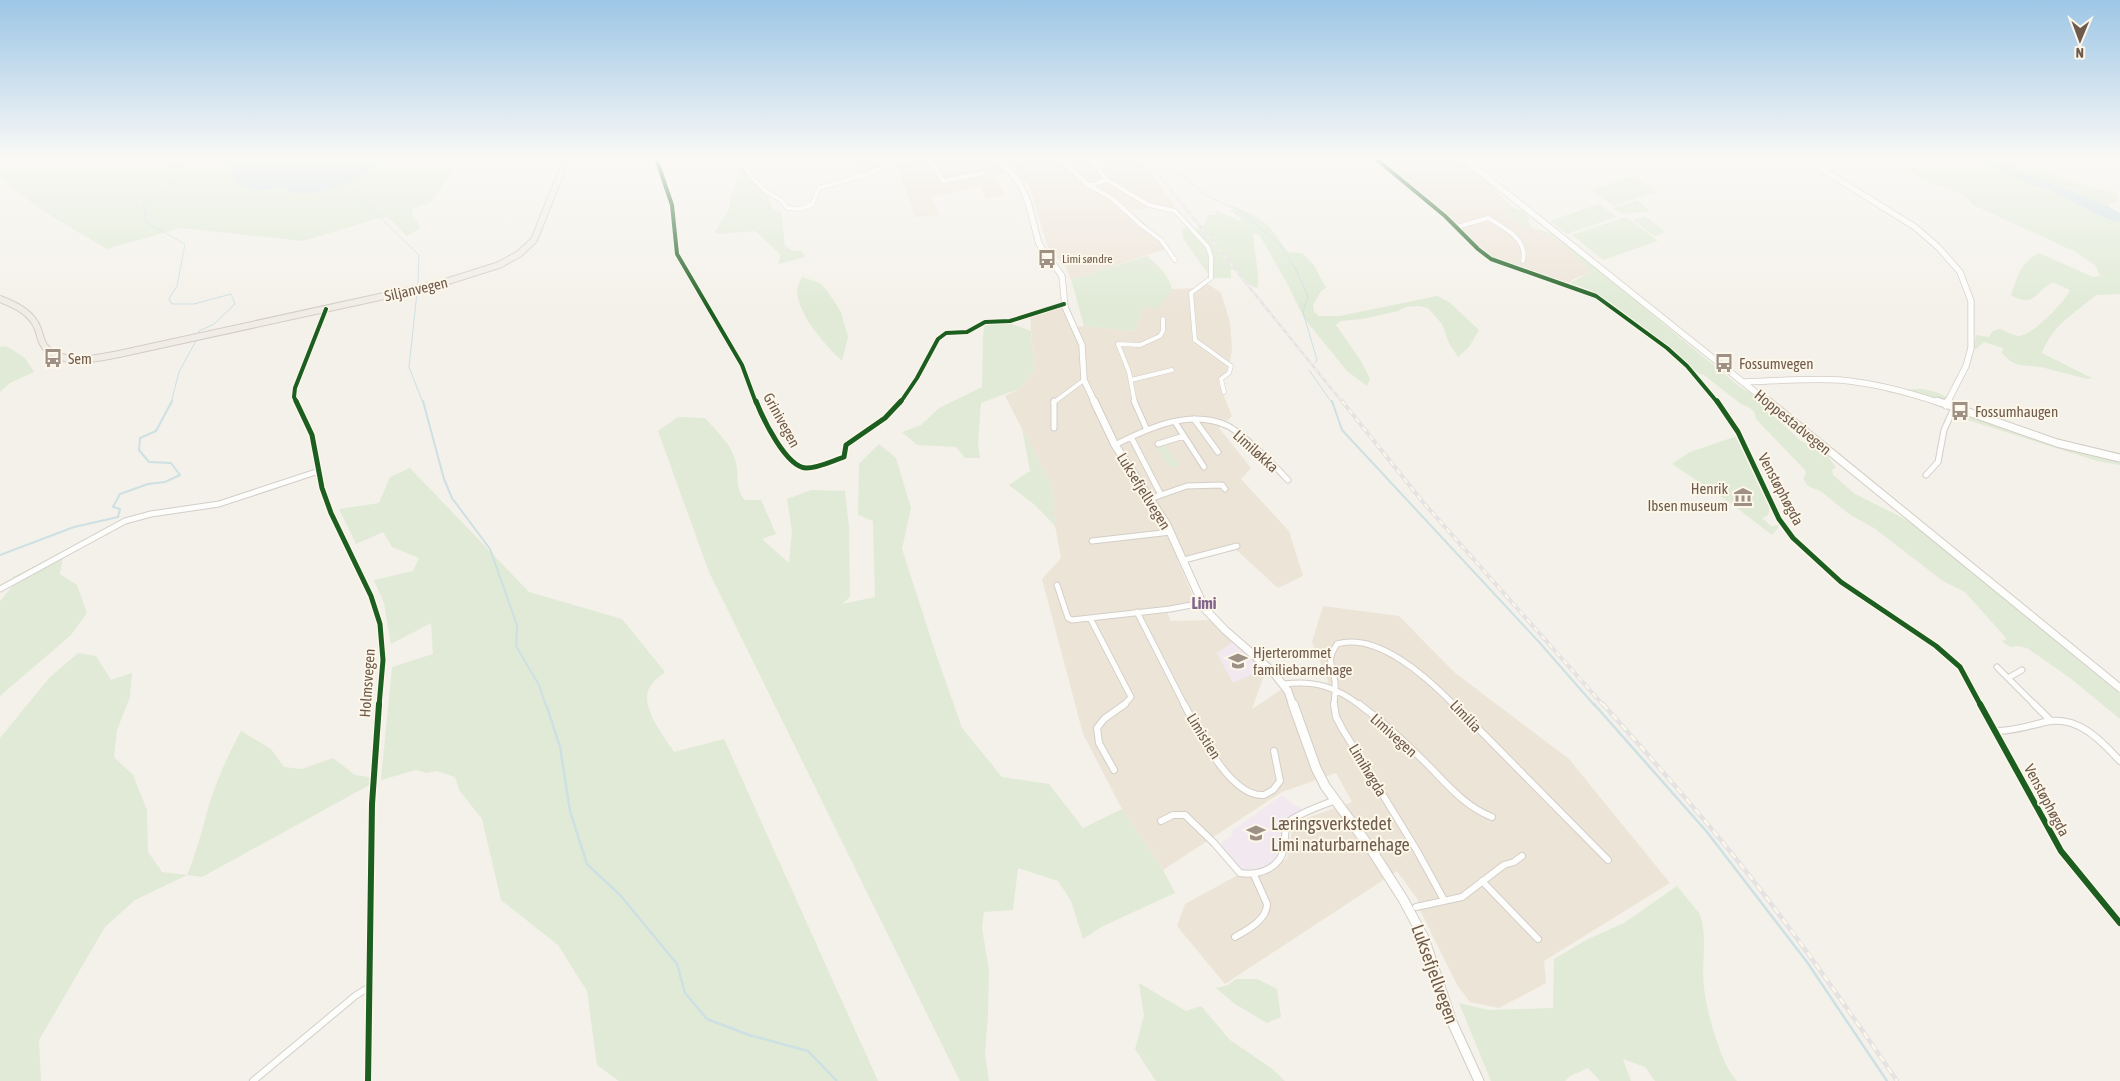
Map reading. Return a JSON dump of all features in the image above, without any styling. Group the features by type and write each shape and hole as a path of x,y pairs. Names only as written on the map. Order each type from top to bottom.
{"main road":[{"name":"Siljanvegen","path":"0,300 28,314 34,321 46,348 53,353 67,357 101,357 451,281 488,269 519,254 534,240 548,208"},
{"name":"Luksefjellvegen","path":"1030,208 1039,244 1062,276 1064,304 1081,341 1084,380 1115,445 1171,532 1202,603 1212,618 1272,670 1284,684 1295,706 1316,768 1335,800 1384,869 1424,938 1452,1022 1479,1081"},
{"name":"Hoppestadvegen","path":"1526,208 1744,382 2120,688"},
{"path":"1885,208 1915,227 1938,247 1960,272 1971,301 1971,348 1966,366 1946,405"},
{"path":"1744,382 1829,379 1851,381 1904,392 2084,451 2120,458"}],"street":[{"name":"Grinivegen","path":"672,208 677,254 681,263 742,365 757,406 767,425 787,457 804,468 814,467 844,457 846,445 890,414 908,393 942,335 967,332 990,321 1010,321 1064,304"},
{"path":"1125,208 1141,225 1161,240 1175,260"},
{"path":"1168,208 1172,209 1208,248 1211,257 1211,278 1191,293 1195,340 1198,344 1220,355 1231,366 1229,373 1221,379 1224,392"},
{"name":"Venstøphøgda","path":"1435,208 1457,227 1478,249 1496,262 1555,280 1596,296 1679,358 1723,409 1738,432 1779,518 1794,538 1841,582 1955,662 1964,672 2061,851 2120,923"},
{"path":"1457,227 1488,218 1519,240 1525,253 1523,261"},
{"name":"Holmsvegen","path":"326,309 301,370 294,397 312,435 319,471 331,513 371,596 380,624 383,643 372,804 368,1081"},
{"path":"1147,430 1135,405 1131,380 1118,344 1140,345 1160,336 1163,331 1163,319"},
{"path":"1131,380 1172,370"},
{"path":"1054,428 1053,402 1064,392 1084,380"},
{"path":"1926,475 1940,461 1943,433 1954,408"},
{"name":"Limiløkka","path":"1115,445 1147,430 1175,422 1194,419 1209,420 1233,429 1288,480"},
{"name":"Limiløkka","path":"1194,419 1218,452"},
{"path":"1175,422 1203,466 1195,467"},
{"path":"1158,444 1184,436"},
{"path":"1131,437 1160,496"},
{"path":"0,589 125,521 151,514 219,504 319,471"},
{"path":"1150,499 1187,486 1222,485 1225,489"},
{"path":"1092,541 1171,532"},
{"path":"1184,560 1237,546"},
{"path":"1057,585 1068,618 1090,618 1170,609 1202,603"},
{"name":"Limistien","path":"1137,612 1151,642 1204,739 1242,789 1255,796 1270,794 1275,790 1280,781 1274,751"},
{"path":"1090,618 1131,697 1127,703 1104,719 1097,728 1099,743 1114,770"},
{"name":"Limilia","path":"1335,689 1336,679 1329,662 1330,655 1334,646 1348,640 1370,644 1424,675 1608,860"},
{"path":"1997,667 2051,721"},
{"path":"2008,678 2022,670"},
{"name":"Limivegen","path":"1284,684 1312,682 1335,689 1350,697 1436,773 1465,803 1492,818"},
{"name":"Limihøgda","path":"1335,689 1334,708 1338,720 1420,855 1444,900"},
{"path":"1996,731 2018,731 2051,721 2062,721 2084,728 2099,739 2120,761"},
{"path":"1162,821 1173,815 1185,816 1214,843 1240,873 1254,874 1271,867 1278,860 1284,848 1284,829 1291,820 1335,800"},
{"path":"1416,907 1462,897 1504,865 1514,862 1522,856"},
{"path":"1234,937 1257,922 1267,908 1254,874"},
{"path":"1482,881 1538,939"},
{"path":"253,1081 348,1001 360,992 370,989"}],"shaded area":[{"path":"912,208 937,208 940,215 915,217"},
{"path":"1036,208 1143,208 1131,210 1153,232 1166,249 1089,275 1071,279 1065,266 1048,248"},
{"path":"1434,208 1510,208 1506,209 1507,214 1524,227 1554,236 1593,272 1574,279 1570,283 1496,260 1487,255"},
{"path":"2086,208 2112,208 2120,213 2120,222 2107,219"},
{"path":"1207,283 1221,293 1230,322 1232,348 1229,368 1219,384 1232,416 1219,428 1251,468 1241,479 1289,531 1303,576 1278,588 1231,545 1178,561 1195,601 1165,607 1171,621 1212,620 1266,670 1252,709 1291,683 1312,682 1326,689 1328,681 1312,642 1323,606 1399,616 1454,672 1569,759 1670,883 1544,961 1546,983 1499,1008 1470,1002 1457,985 1420,910 1418,900 1397,871 1225,984 1177,926 1185,904 1236,876 1263,876 1287,858 1293,823 1352,802 1336,773 1282,792 1163,870 1122,809 1083,734 1042,579 1061,558 1055,526 1052,487 1005,396 1019,389 1034,371 1030,316 1062,305 1070,328 1084,326 1135,331 1143,307 1160,307 1172,289 1197,288"},
{"name":"Hjerterommet familiebarnehage","path":"1234,641 1263,669 1233,683 1217,653"},
{"name":"Læringsverkstedet Limi naturbarnehage","path":"1282,795 1292,804 1305,810 1286,819 1281,829 1281,840 1277,857 1271,863 1253,872 1245,872 1239,869 1222,848 1221,843 1233,835 1231,832"}],"green space":[{"path":"41,208 413,208 412,216 419,223 419,229 407,236 388,217 303,241 181,228 107,249"},
{"path":"773,208 781,212 785,245 793,251 802,251 805,257 778,264 781,255 755,231 720,234 715,232 729,209"},
{"path":"1236,208 1261,219 1272,230 1288,252 1302,253 1314,265 1326,288 1321,291 1313,305 1314,312 1319,316 1340,316 1437,296 1449,302 1479,330 1469,347 1458,357 1449,343 1442,324 1428,308 1419,306 1406,307 1398,311 1362,319 1341,321 1336,325 1361,361 1370,379 1367,386 1347,371 1304,318 1287,283 1260,236 1253,233 1258,277 1257,288 1250,285 1236,270 1231,269 1231,278 1211,278 1183,238 1182,229 1189,227 1197,229 1205,224 1208,215 1215,215 1217,211 1240,221 1241,218 1231,211"},
{"path":"1515,208 1524,211 1530,218 1528,222 1532,228 1554,234 1740,387 1751,393 1757,401 1801,441 1825,453 1836,467 1832,470 1833,475 1855,494 1917,527 2120,694 2120,719 2070,678 2027,648 2010,647 2002,641 2007,639 1965,592 1943,581 1874,528 1849,514 1822,492 1808,486 1803,479 1806,473 1805,470 1756,419 1755,413 1750,408 1741,404 1704,375 1693,371 1652,335 1608,301 1590,290 1570,283 1592,272 1554,236 1524,227 1504,211 1506,209"},
{"path":"1586,208 1605,208 1616,217 1567,234 1550,221"},
{"path":"1613,208 1647,208 1650,211 1623,214"},
{"path":"1981,208 2086,208 2107,219 2120,222 2120,294 2096,295 2058,327 2042,353 2092,378 2087,379 2041,367 2019,365 2010,361 2002,353 2003,348 1984,342 1976,349 1974,348 1976,335 1989,337 1993,331 2000,329 2018,336 2024,335 2047,318 2067,295 2070,290 2053,282 2030,300 2019,299 2011,295 2020,271 2033,256 2039,253 2093,277 2100,276 2095,265 2076,252"},
{"path":"1645,216 1666,232 1654,236 1633,220"},
{"path":"1626,217 1658,241 1603,260 1572,235"},
{"path":"1147,256 1159,267 1172,289 1160,308 1143,307 1135,331 1084,326 1071,279"},
{"path":"802,277 820,283 841,312 848,337 842,361 813,328 801,308 797,288"},
{"path":"985,322 1006,322 1031,331 1034,371 1019,389 981,403 978,444 980,458 965,458 956,447 917,445 902,432 921,425 939,408 982,387"},
{"path":"6,346 25,358 34,372 10,383 0,392 0,347"},
{"path":"1922,389 1942,395 1952,403 2085,448 2120,454 2120,465 2097,461 1958,417 1951,411 1934,403 1887,392 1887,390"},
{"path":"678,417 705,418 726,443 735,459 738,486 742,495 745,500 761,500 776,534 762,539 789,563 792,531 787,499 811,490 845,491 849,527 850,597 842,604 875,597 873,521 858,515 859,464 879,444 896,458 911,508 902,549 962,728 1002,777 1049,784 1083,828 1122,809 1163,870 1175,893 1101,927 1083,939 1071,901 1058,881 1018,868 1013,910 984,912 982,928 989,970 985,1054 989,1081 960,1081 709,572 658,431"},
{"path":"1022,428 1052,487 1055,526 1035,505 1009,485 1030,471"},
{"path":"1734,437 1738,438 1771,505 1768,515 1762,518 1771,526 1780,525 1772,535 1729,502 1672,464 1690,452"},
{"path":"1164,443 1179,466 1170,468 1156,446"},
{"path":"410,468 529,592 622,619 665,672 651,685 647,701 654,720 674,752 724,739 878,1081 619,1081 597,1065 587,991 558,945 501,900 482,819 459,790 455,777 437,771 426,773 416,770 381,780 392,667 433,654 431,623 391,644 384,603 374,580 413,571 419,558 392,547 383,532 356,544 339,509 379,503 390,477"},
{"path":"63,557 60,574 77,585 87,613 71,635 0,696 0,601 15,583 13,577 49,559"},
{"path":"78,653 96,656 111,680 132,673 130,697 117,730 114,757 133,775 147,810 148,852 162,872 187,875 135,900 105,927 39,1040 41,1081 0,1081 0,738 50,677"},
{"path":"241,731 271,749 284,767 302,769 333,758 355,775 369,777 373,783 202,877 187,875 216,786 227,758"},
{"path":"1677,886 1700,914 1704,932 1703,978 1705,997 1715,1037 1725,1063 1737,1081 1655,1081 1645,1067 1623,1059 1631,1081 1600,1081 1588,1068 1570,1076 1565,1081 1491,1081 1459,1003 1488,1010 1553,1008 1554,959 1588,939 1624,923"},
{"path":"1236,979 1257,979 1277,989 1281,1017 1267,1023 1235,1004 1216,988 1228,985"},
{"path":"1139,983 1186,1011 1201,1006 1230,1040 1271,1068 1285,1081 1156,1081 1135,1049 1144,1016"}],"waterway":[{"path":"144,208 146,222 185,244 177,286 169,299 172,304 194,304 231,294 235,304 214,324 199,331 198,335"},
{"path":"371,208 419,255 418,283"},
{"path":"1238,208 1281,246 1295,268 1308,296 1303,312 1317,360 1315,363"},
{"path":"417,293 409,367 423,403"},
{"path":"171,403 179,372 197,339"},
{"path":"1309,370 1332,403"},
{"path":"423,401 444,479 452,498 490,549 517,625 516,646 539,685 546,706"},
{"path":"1332,401 1342,430 1539,642 1595,706"},
{"path":"0,555 74,527 118,517 120,509 113,507 120,494 148,484 165,482 180,475 171,463 149,462 139,450 140,438 156,431 171,403"},
{"path":"546,704 560,747 570,811 587,864 621,896 677,964 685,993 707,1019 749,1035 808,1051 837,1081"},
{"path":"1594,704 1707,832 1807,962 1887,1081"}],"railway":[{"path":"1186,208 1343,403"},
{"path":"1342,401 1422,501 1604,706"},
{"path":"1603,704 1688,800 1758,887 1819,969 1897,1081"}],"cycle path":[{"path":"672,208 677,254 742,365 762,417 787,457 804,468 814,467 844,457 846,445 890,414 911,388 938,339 946,333 967,332 985,322 1010,321 1064,304"},
{"path":"1436,208 1491,259 1596,296 1667,348 1687,366 1723,409 1738,432 1779,519 1793,538 1841,582 1936,646 1960,667 2061,851 2120,923"},
{"path":"326,309 301,370 294,397 312,435 322,488 331,513 371,596 380,624 383,643 372,804 368,1081"}],"place":[{"name":"Limi søndre","path":"1047,259"},
{"name":"Sem","path":"53,358"},
{"name":"Fossumvegen","path":"1724,363"},
{"name":"Fossumhaugen","path":"1960,411"},
{"name":"Henrik Ibsen museum","path":"1743,497"},
{"name":"Hjerterommet familiebarnehage","path":"1238,661"},
{"name":"Læringsverkstedet Limi naturbarnehage","path":"1256,833"}],"district":[{"name":"Limi","path":"1204,603"}]}
